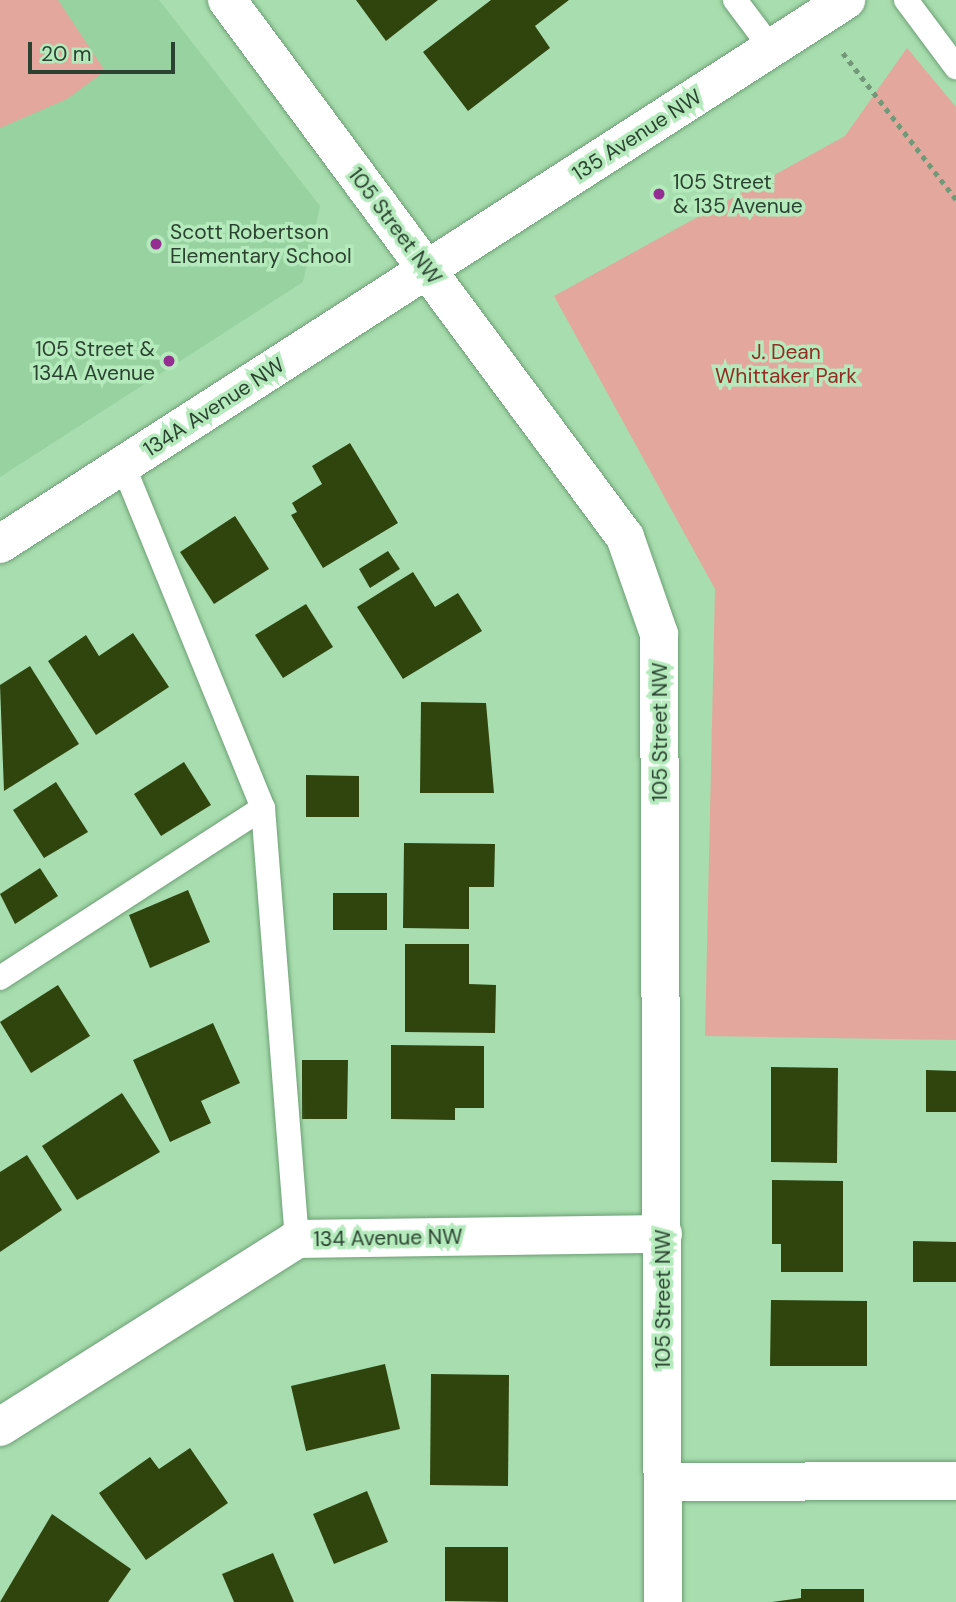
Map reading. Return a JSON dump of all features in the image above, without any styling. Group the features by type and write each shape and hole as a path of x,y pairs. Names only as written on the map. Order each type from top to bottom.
{"street":[{"name":"105 Street NW","path":"227,0 625,537 659,634 663,1602"},
{"name":"135 Avenue NW","path":"428,270 832,8"},
{"name":"134A Avenue NW","path":"0,544 428,270"},
{"name":"134 Avenue NW","path":"0,1427 297,1240 663,1234"},
{"path":"664,1482 956,1482"}],"lane":[{"path":"735,0 771,48"},
{"path":"906,0 956,67"},
{"path":"123,465 263,808 297,1240"},
{"path":"0,978 263,808"}],"path":[{"path":"832,8 858,76 956,199"}],"shaded area":[{"name":"Scott Robertson Elementary School","path":"0,0 159,0 320,206 303,282 0,477"}],"green space":[{"path":"0,0 58,0 105,71 67,99 0,128"},
{"name":"J. Dean Whittaker Park","path":"907,48 956,107 956,1040 705,1036 715,589 554,296 845,136"}],"building":[{"path":"356,0 438,0 386,41"},
{"path":"491,0 569,0 535,26 550,48 468,111 423,52"},
{"path":"350,443 398,523 323,568 291,515 297,512 292,503 322,484 312,466"},
{"path":"235,516 269,569 214,604 180,552"},
{"path":"388,551 400,569 370,588 359,569"},
{"path":"413,572 435,607 458,593 482,631 403,679 357,607"},
{"path":"306,604 333,647 283,678 255,635"},
{"path":"133,633 169,687 96,735 48,661 86,635 99,656"},
{"path":"30,666 79,744 4,791 0,685"},
{"path":"421,702 486,703 494,793 420,793"},
{"path":"184,762 211,805 161,836 134,794"},
{"path":"306,775 359,776 359,817 306,817"},
{"path":"56,782 88,832 44,858 13,810"},
{"path":"404,843 495,844 494,887 469,887 469,929 403,928"},
{"path":"40,868 58,896 15,924 0,894"},
{"path":"188,890 210,942 150,968 129,915"},
{"path":"333,893 387,893 387,930 333,930"},
{"path":"405,944 469,944 469,984 496,985 495,1033 405,1032"},
{"path":"58,985 90,1036 31,1073 0,1022"},
{"path":"213,1023 240,1083 201,1101 211,1123 170,1142 133,1060"},
{"path":"391,1045 484,1046 484,1108 455,1108 455,1120 391,1119"},
{"path":"302,1060 348,1060 347,1119 302,1119"},
{"path":"771,1067 838,1068 837,1163 771,1162"},
{"path":"926,1070 956,1071 956,1112 926,1112"},
{"path":"122,1093 160,1152 77,1200 42,1146"},
{"path":"27,1155 62,1210 0,1252 0,1172"},
{"path":"772,1180 843,1181 843,1272 781,1272 781,1244 772,1244"},
{"path":"913,1241 956,1242 956,1282 913,1282"},
{"path":"771,1300 867,1301 867,1366 770,1366"},
{"path":"385,1364 400,1429 306,1451 291,1386"},
{"path":"431,1374 509,1375 508,1486 430,1485"},
{"path":"190,1448 228,1503 146,1560 99,1493 150,1457 159,1469"},
{"path":"367,1491 388,1542 334,1564 313,1514"},
{"path":"52,1514 131,1569 108,1602 0,1602"},
{"path":"445,1547 508,1547 508,1602 445,1601"},
{"path":"273,1553 294,1602 234,1602 222,1574"},
{"path":"801,1589 864,1589 864,1602 772,1602 801,1598"}],"place":[{"name":"105 Street & 135 Avenue","path":"659,194"},
{"name":"Scott Robertson Elementary School","path":"156,244"},
{"name":"105 Street & 134A Avenue","path":"169,361"}]}
